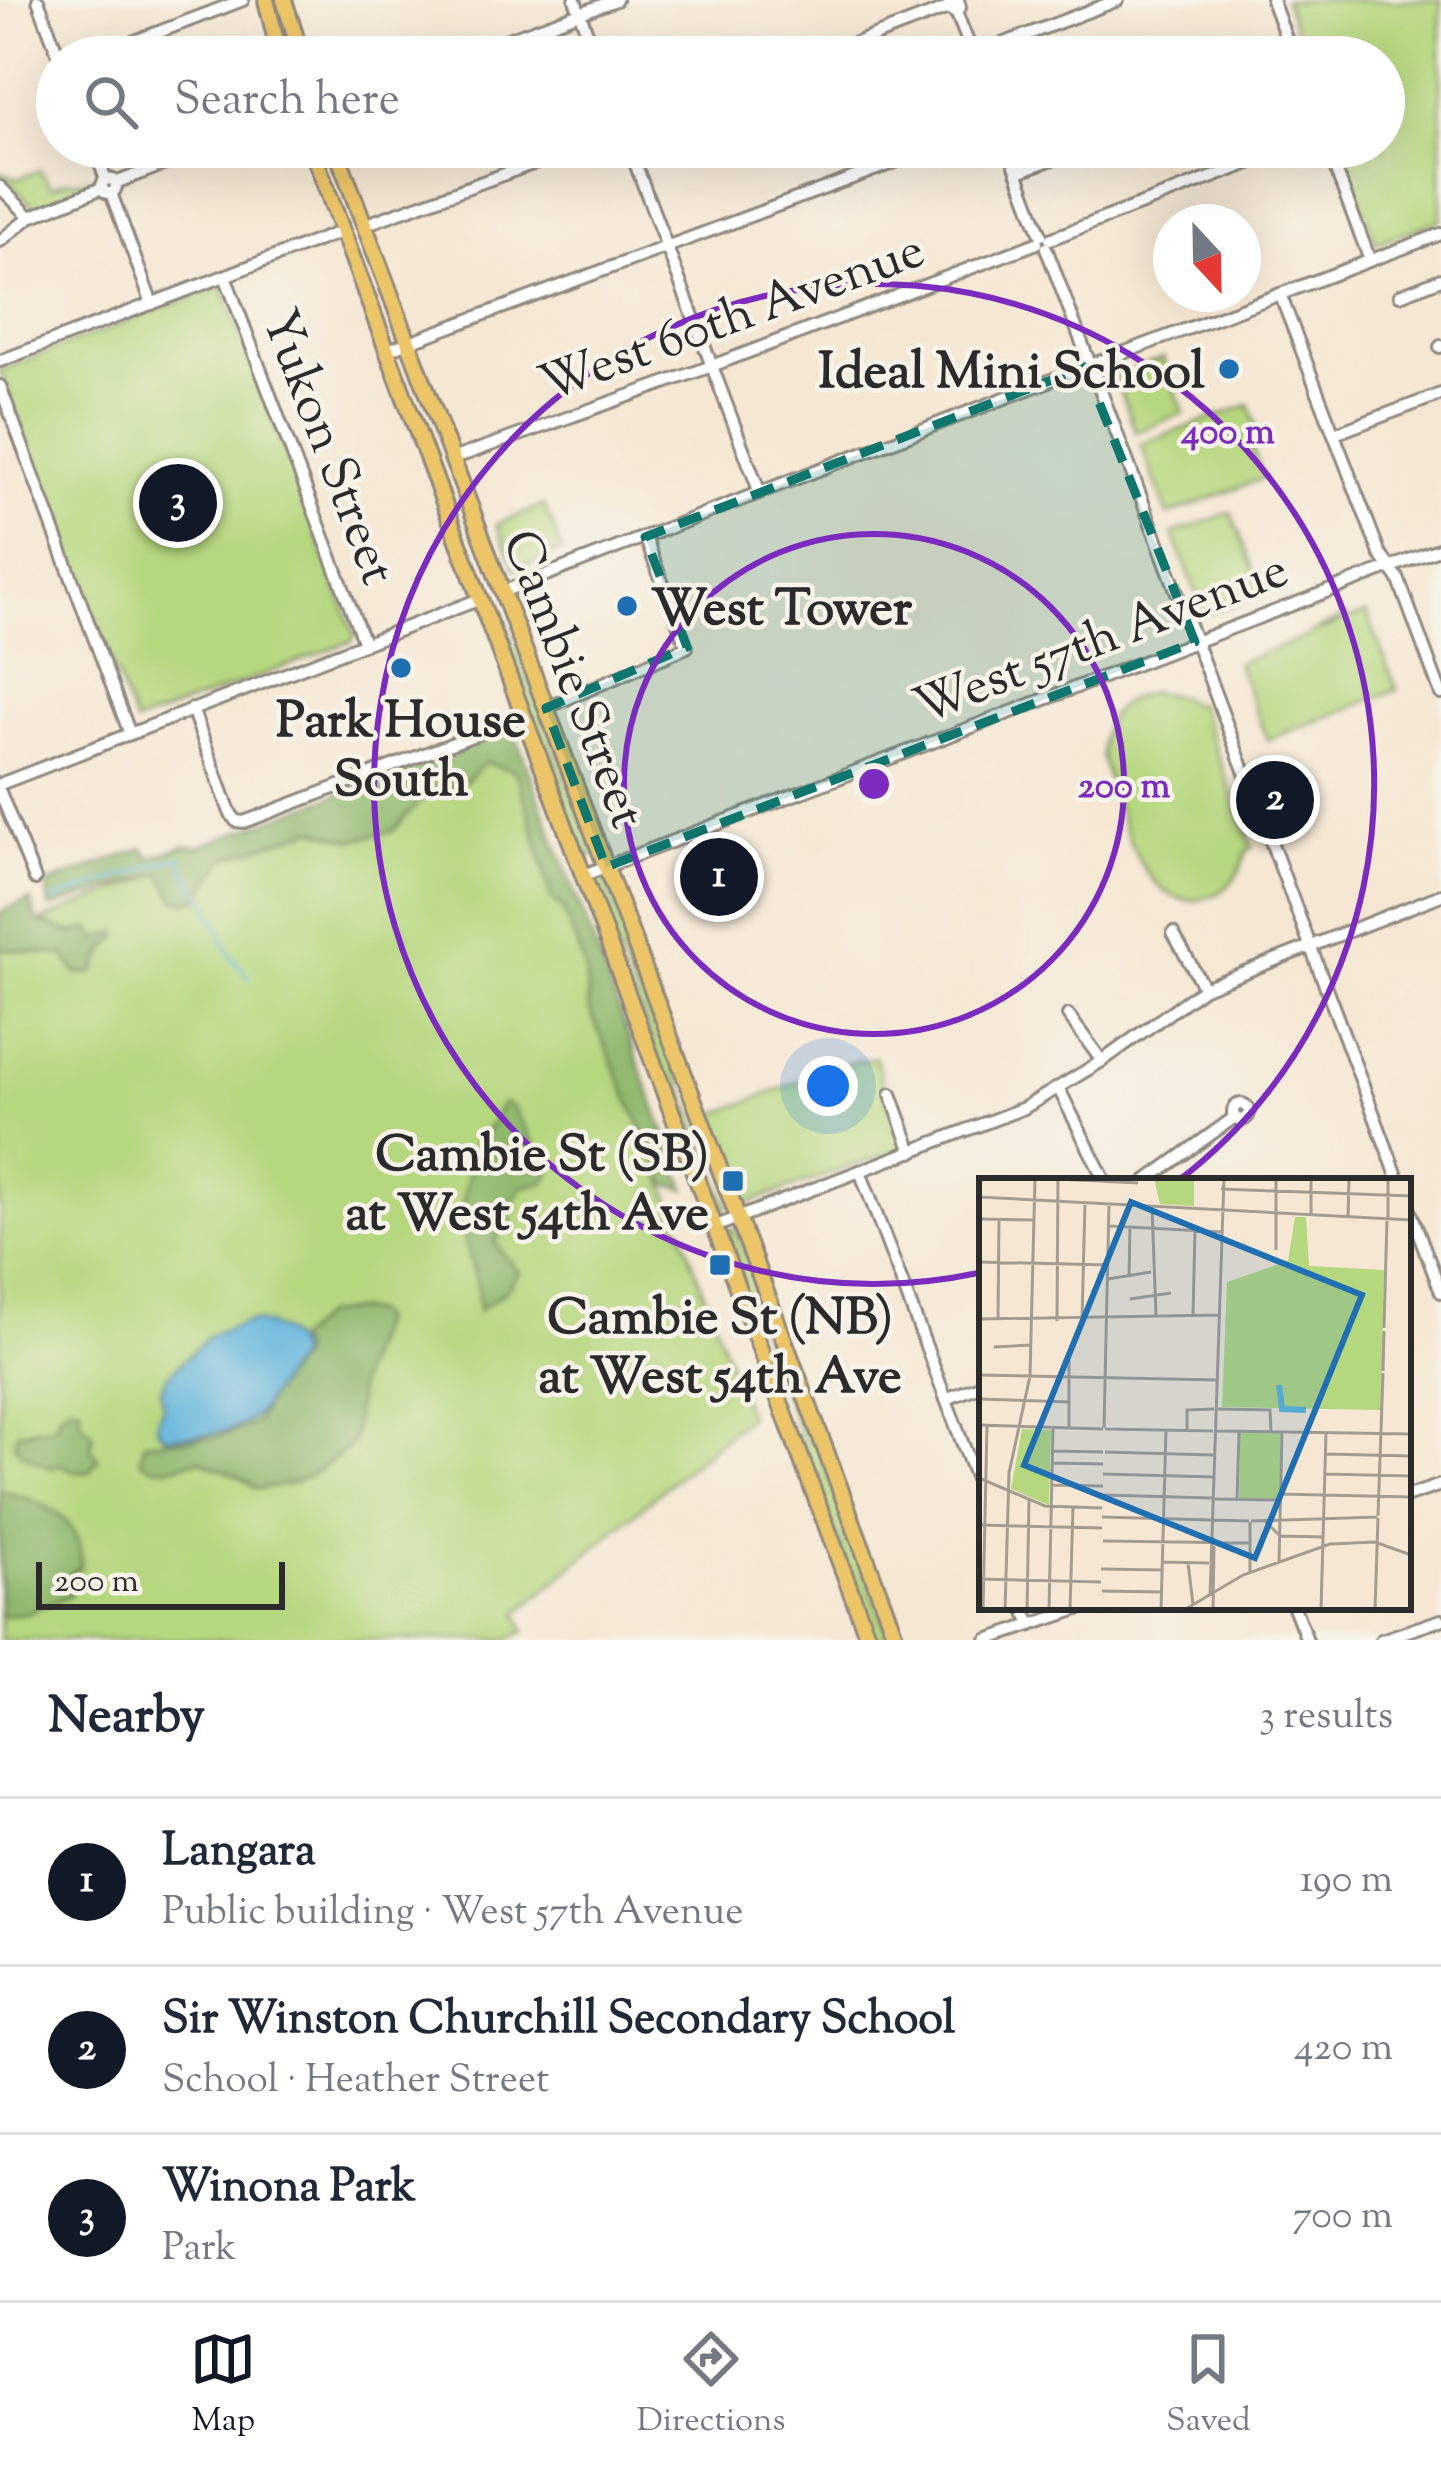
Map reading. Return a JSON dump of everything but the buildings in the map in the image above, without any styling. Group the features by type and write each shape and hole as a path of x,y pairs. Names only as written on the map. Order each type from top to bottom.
{"main road":[{"path":"266,0 275,36"},
{"path":"284,0 295,36"},
{"name":"Cambie Street","path":"319,168 388,350 546,708 897,1640"},
{"name":"Cambie Street","path":"343,168 452,459 495,594 525,716 869,1640"}],"street":[{"path":"38,0 51,36"},
{"path":"148,36 243,0"},
{"path":"575,0 588,36"},
{"path":"518,36 616,0"},
{"path":"1025,36 1118,0"},
{"path":"1272,0 1285,36"},
{"path":"873,36 953,5 966,36"},
{"path":"102,168 152,304"},
{"path":"0,241 30,217 155,168"},
{"path":"364,225 521,168"},
{"path":"637,168 760,493"},
{"path":"388,350 881,168"},
{"path":"1016,168 1393,1178"},
{"path":"1018,172 1029,168"},
{"name":"West 60th Avenue","path":"452,459 1236,168"},
{"path":"1335,168 1370,260"},
{"path":"0,187 30,217"},
{"path":"0,361 343,231"},
{"path":"34,879 0,788 192,709 1441,234"},
{"name":"Yukon Street","path":"226,276 364,643"},
{"path":"1400,295 1441,279"},
{"path":"1280,294 1380,554 1398,578 1441,694"},
{"path":"1,392 130,734"},
{"path":"1334,434 1441,394"},
{"path":"546,708 687,647 645,537"},
{"name":"West 57th Avenue","path":"584,874 1441,548"},
{"path":"192,709 236,820 249,822 525,716"},
{"path":"714,1227 1010,1114 1059,1089 1204,988 1441,896"},
{"path":"1173,933 1204,988"},
{"path":"1068,1016 1102,1060"},
{"path":"1059,1089 1104,1178"},
{"path":"891,1094 912,1152"},
{"path":"1150,1178 1234,1117"},
{"path":"860,1172 979,1487"},
{"path":"1411,1213 1441,1292"},
{"path":"1426,1252 1441,1246"},
{"path":"946,1399 979,1386"},
{"path":"1411,1495 1441,1485"},
{"path":"1025,1610 1031,1625"},
{"path":"987,1640 1075,1610"},
{"path":"1295,1610 1307,1640"},
{"path":"1382,1640 1441,1620"}],"highlighted area":[{"path":"1085,367 1195,642 606,867 546,708 687,647 645,537"}],"green space":[{"path":"1284,0 1441,0 1441,220 1376,243 1347,168 1405,168 1405,36 1297,36"},
{"path":"40,170 51,187 66,181 99,179 99,183 36,209 11,184 0,180 0,172 17,179"},
{"path":"223,288 355,635 352,641 135,724 0,370"},
{"path":"1163,358 1184,413 1136,432 1115,377"},
{"path":"1249,405 1257,428 1246,433 1264,478 1168,515 1141,444"},
{"path":"544,505 562,551 515,569 497,524"},
{"path":"1231,512 1263,593 1205,615 1173,534"},
{"path":"500,605 596,855 587,857 490,610"},
{"path":"1367,613 1397,690 1267,740 1237,663 1301,639 1346,615 1318,631"},
{"path":"1152,692 1198,703 1253,848 1247,850 1228,886 1206,898 1183,899 1164,891 1148,875 1125,829 1102,761 1102,736 1111,716 1128,700"},
{"path":"513,729 686,1189 667,1185 589,1009 585,968 563,909 551,898 515,771 485,763 464,782 423,798 393,831 352,840 314,829 226,858 197,899 177,901 161,873 49,908 47,884 144,848 150,858 184,846 198,847"},
{"path":"505,738 748,1416 518,1613 525,1631 507,1640 0,1640 0,937"},
{"path":"605,879 727,1205 724,1214 715,1209 595,890 595,882"},
{"path":"31,900 36,920 71,933 91,929 97,939 118,932 94,973 77,974 64,955 0,949 0,912"},
{"path":"875,1057 902,1149 743,1205 708,1117"},
{"path":"505,1103 551,1171 544,1183 521,1187 509,1212 512,1226 495,1243 519,1272 506,1290 478,1311 478,1288 459,1219 476,1138 489,1128"},
{"path":"731,1228 737,1233 890,1640 876,1640 726,1239"},
{"path":"353,1310 373,1313 379,1320 358,1381 353,1443 320,1469 283,1485 255,1488 200,1459 161,1468 140,1459 144,1442 219,1437 255,1424 273,1390 299,1358 295,1340 323,1315"},
{"path":"72,1405 80,1408 81,1422 93,1433 91,1448 98,1459 89,1472 62,1465 51,1468 19,1451 14,1443 18,1432 56,1425 59,1412"},
{"path":"0,1491 44,1505 67,1523 80,1549 81,1566 72,1573 70,1595 27,1613 0,1613"}],"water":[{"path":"250,1321 280,1332 292,1342 298,1357 264,1405 233,1429 165,1437 157,1420 167,1377 210,1335"}],"waterway":[{"path":"51,901 180,857 228,951 250,978"}],"place":[{"name":"Ideal Mini School","path":"1229,369"},
{"name":"Winona Park","path":"178,503"},
{"name":"West Tower","path":"627,606"},
{"name":"Park House South","path":"401,668"},
{"name":"Sir Winston Churchill Secondary School","path":"1275,800"},
{"name":"Langara","path":"719,877"},
{"name":"Cambie St (SB) at West 54th Ave","path":"733,1181"},
{"name":"Cambie St (NB) at West 54th Ave","path":"720,1265"}]}
